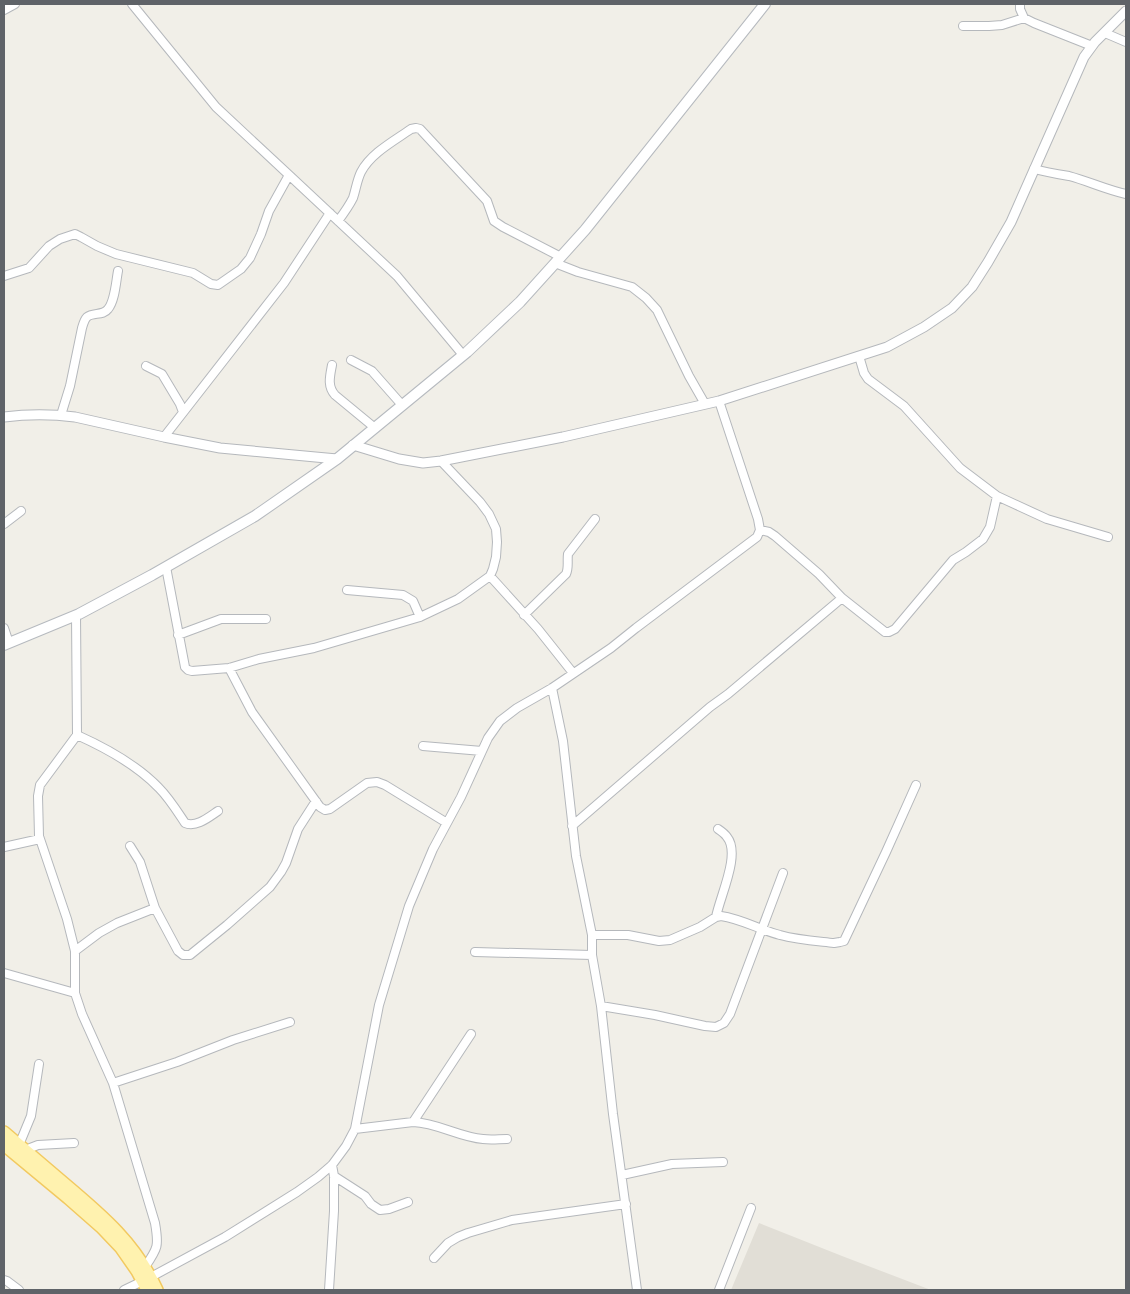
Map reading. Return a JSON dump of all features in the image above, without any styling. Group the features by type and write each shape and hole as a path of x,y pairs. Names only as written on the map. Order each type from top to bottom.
{"main road":[{"path":"6,644 76,615 166,567 255,516 337,459 463,355 520,302 585,230 765,4"},
{"path":"4,1132 110,1224 141,1260 147,1279"},
{"path":"4,1145 101,1227 157,1290"}],"street":[{"path":"4,10 15,4"},
{"path":"132,4 216,107 397,276 463,355"},
{"path":"1020,4 1024,18 1092,46"},
{"path":"353,445 399,459 424,463 563,437 719,401 887,347 924,327 952,308 972,287 988,262 1011,222 1084,57 1092,46 1126,11"},
{"path":"962,26 1002,25 1024,18"},
{"path":"1105,33 1126,42"},
{"path":"338,221 354,196 356,184 365,165 384,148 411,129 420,129 487,201 494,221 578,272 632,287 646,298 656,310 705,404"},
{"path":"1034,169 1069,176 1126,194"},
{"path":"4,276 29,268 49,246 60,238 75,234 116,254 193,273 211,284 218,285 241,269 250,258 269,211 288,175"},
{"path":"164,437 284,283 330,213"},
{"path":"61,415 70,386 82,328 88,316 105,312 110,308 118,271"},
{"path":"859,356 864,374 868,379 904,406 960,468 997,496 1046,520 1108,537"},
{"path":"351,360 372,371 402,405"},
{"path":"332,365 331,390 375,428"},
{"path":"146,366 162,374 183,412"},
{"path":"124,1290 225,1237 297,1192 332,1165 346,1146 354,1129 379,1005 409,906 434,849 461,797 488,738 500,721 517,708 552,688 611,648 757,537 760,530 758,520 719,401"},
{"path":"4,417 18,415 61,415 220,448 337,459"},
{"path":"166,567 185,667 192,671 229,668 258,659 314,648 420,617 458,599 490,576 496,558 496,529 488,514 480,502 441,461"},
{"path":"760,530 769,532 787,546 820,574 842,598 885,632 892,631 953,560 983,539 990,527 997,496"},
{"path":"4,524 21,511"},
{"path":"524,614 566,574 568,570 568,554 595,519"},
{"path":"490,576 573,673"},
{"path":"347,590 403,595 413,601 420,617"},
{"path":"572,826 710,707 842,598"},
{"path":"76,615 77,735 40,785 38,796 40,839 67,919 75,952 75,993 82,1014 113,1083 155,1223 158,1239 156,1252 147,1279"},
{"path":"178,636 221,619 266,619"},
{"path":"4,628 6,644"},
{"path":"229,668 252,712 320,807 330,810 367,783 377,782 447,823"},
{"path":"552,688 563,741 576,856 592,935 592,955 601,1006 613,1114 637,1290"},
{"path":"77,735 99,745 139,770 160,788 185,823 195,825 218,811"},
{"path":"423,746 482,751"},
{"path":"592,935 628,935 658,941 670,940 700,927 716,917 724,916 779,935 834,943 844,941 916,785"},
{"path":"130,846 140,862 155,908 178,951 183,955 190,955 270,887 286,862 298,829 316,801"},
{"path":"716,917 733,853 728,837 718,829"},
{"path":"4,847 40,839"},
{"path":"601,1006 705,1026 716,1027 724,1023 730,1014 783,873"},
{"path":"75,952 99,933 117,923 155,908"},
{"path":"475,952 592,955"},
{"path":"4,973 75,993"},
{"path":"113,1083 177,1062 233,1040 290,1022"},
{"path":"413,1122 471,1034"},
{"path":"39,1064 31,1116 22,1148 74,1143"},
{"path":"354,1129 422,1122 474,1138 507,1138"},
{"path":"622,1175 672,1164 723,1162"},
{"path":"329,1290 334,1211 334,1176 332,1165"},
{"path":"334,1176 365,1196 371,1204 380,1210 389,1210 408,1202"},
{"path":"434,1258 458,1236 468,1232 512,1220 626,1204"},
{"path":"719,1290 751,1208"},
{"path":"4,1280 19,1290"}],"shaded area":[{"path":"759,1223 842,1256 931,1290 731,1290"}]}
